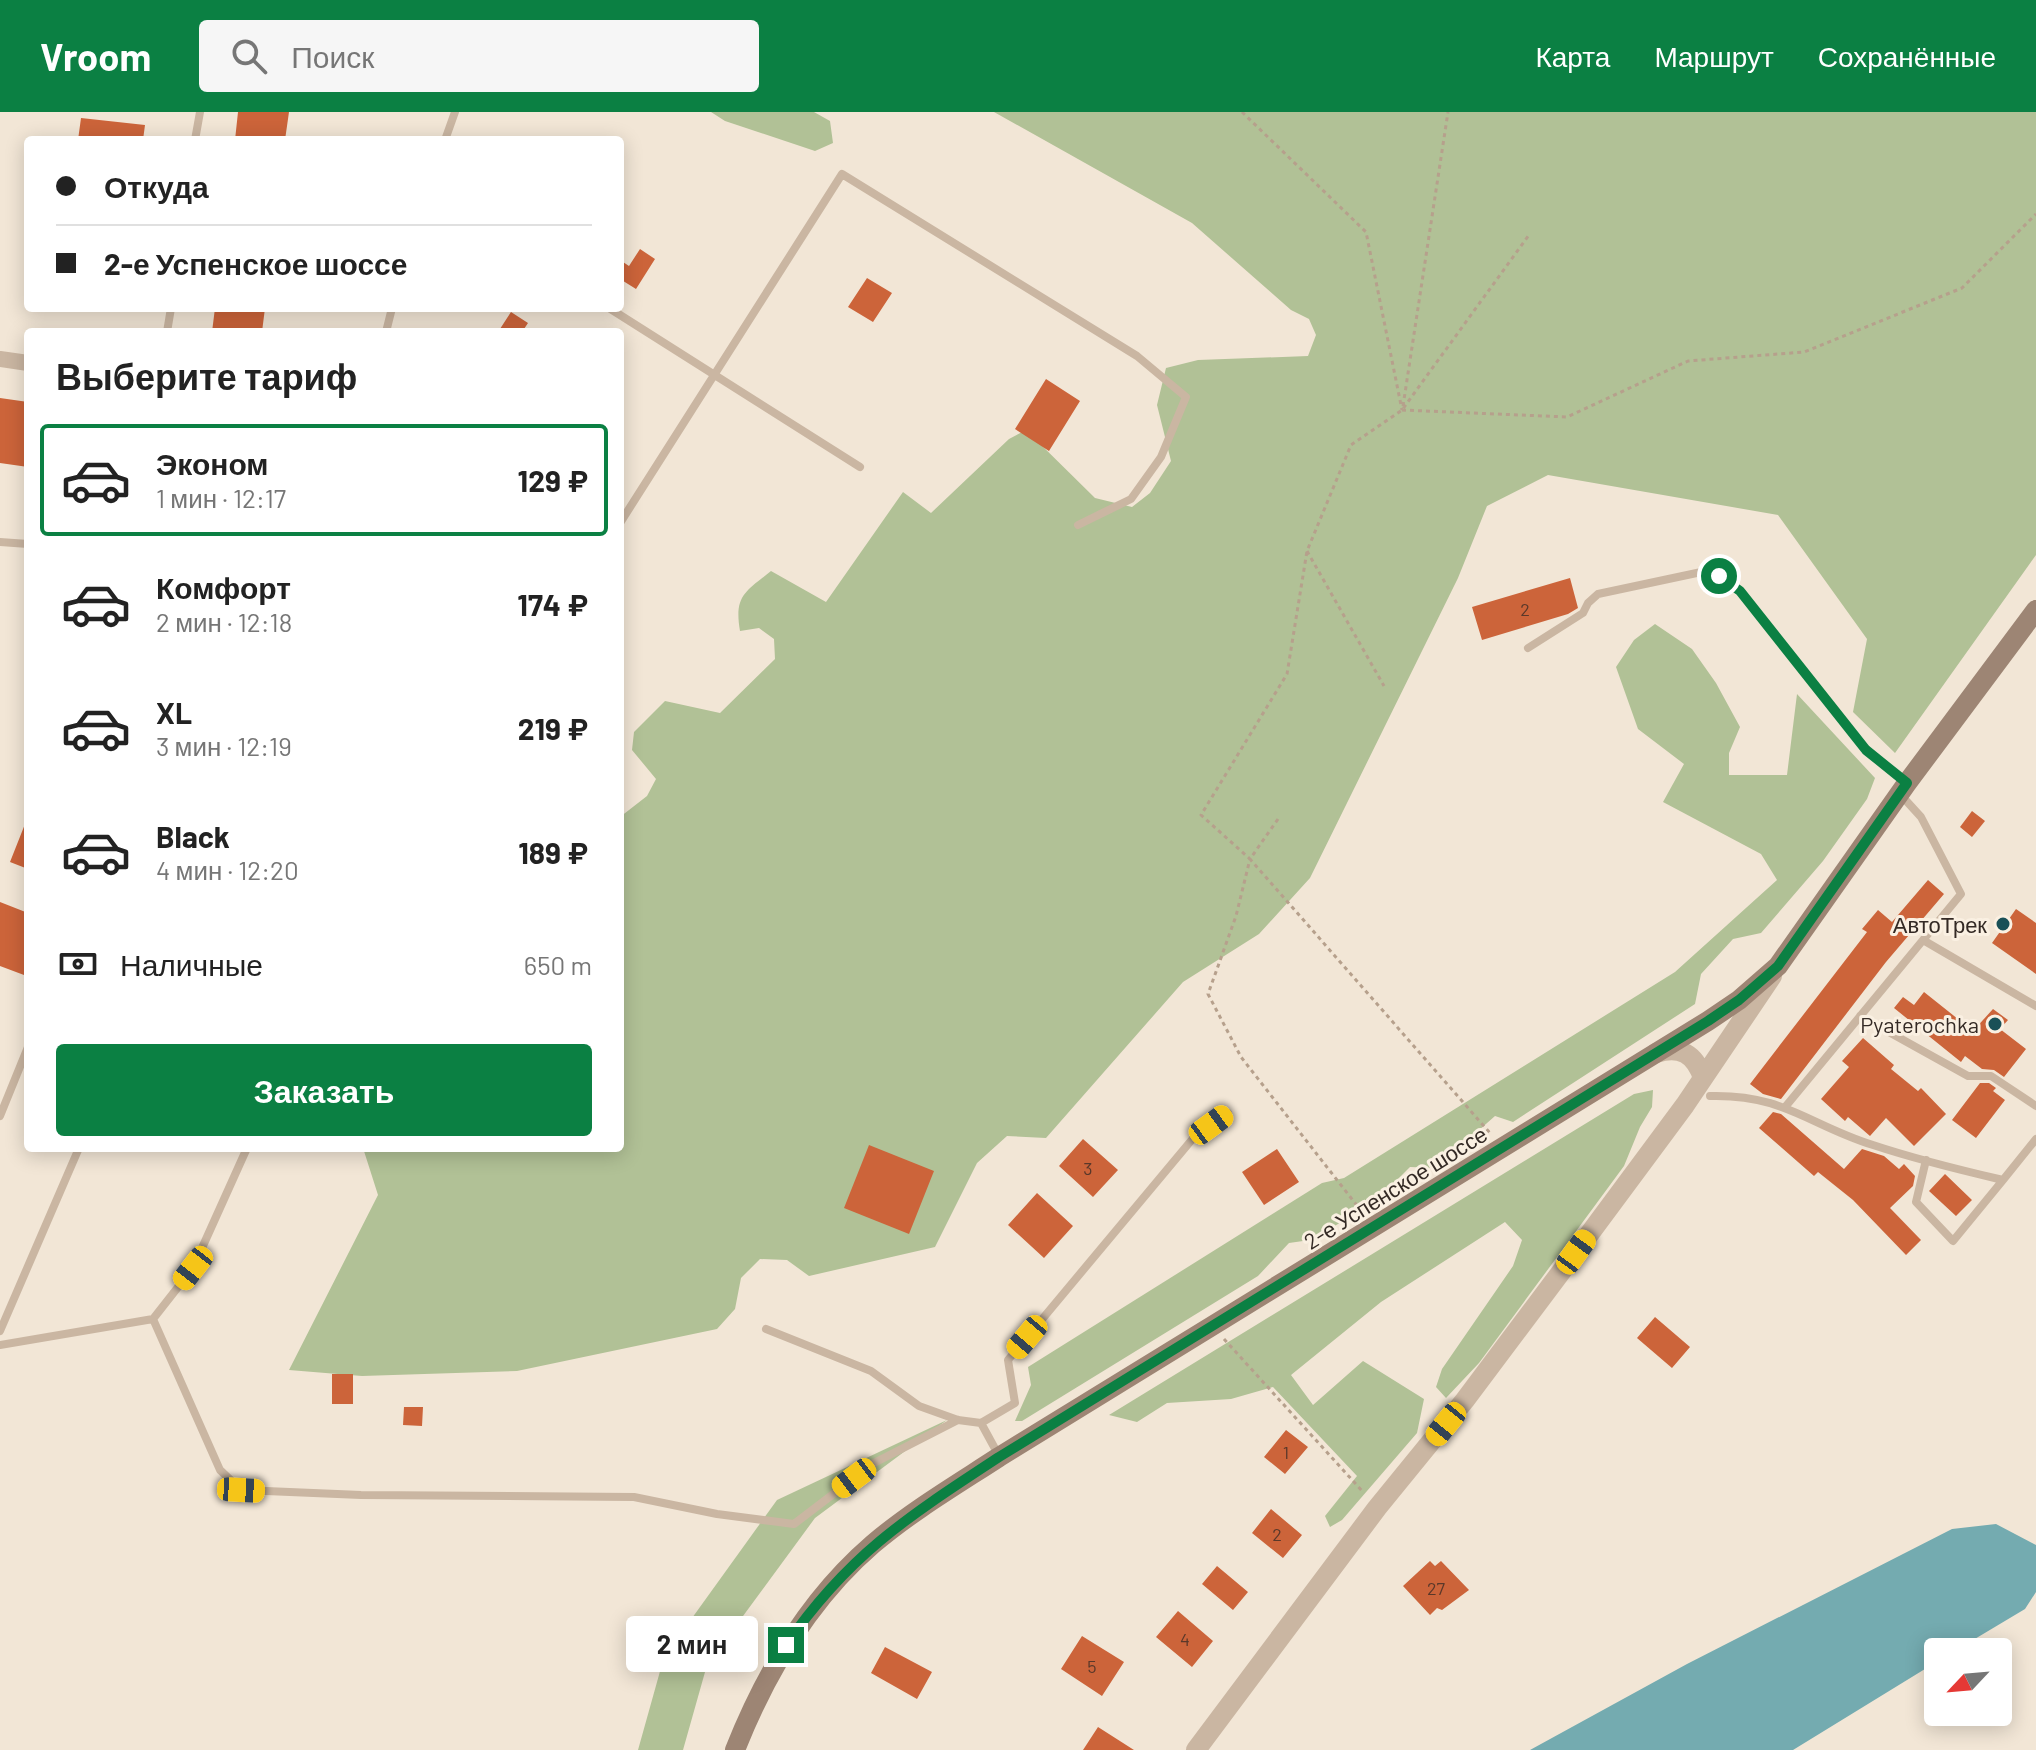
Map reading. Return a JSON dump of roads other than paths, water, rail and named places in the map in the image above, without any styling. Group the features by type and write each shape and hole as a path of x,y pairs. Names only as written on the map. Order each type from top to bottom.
{"main road":[{"name":"2-е Успенское шоссе","path":"735,1750 780,1656 803,1622 838,1579 892,1528 999,1457 1656,1053 1739,1000 1778,966 1903,788 2036,610"}],"street":[{"path":"0,359 24,362"},
{"path":"1196,1750 1377,1508 1474,1388 1706,1087 1778,966"},
{"path":"1656,1053 1667,1050 1685,1052 1695,1060 1706,1087"}],"lane":[{"path":"196,136 200,112"},
{"path":"446,136 455,112"},
{"path":"624,517 842,174 1137,356 1186,397 1161,457 1131,499 1078,525"},
{"path":"615,312 860,467"},
{"path":"0,542 24,544"},
{"path":"1528,648 1583,613 1598,594 1706,571 1719,576 1740,591 1866,750 1903,788 1921,817 1961,894 1786,1106"},
{"path":"1923,940 2036,1006"},
{"path":"1860,1016 1968,1076 1991,1076 2036,1106"},
{"path":"0,1116 24,1057"},
{"path":"1706,1087 1786,1106 1871,1145 2003,1180"},
{"path":"766,1329 871,1371 919,1406 958,1420 981,1423 1015,1403 1008,1360 1195,1136 1228,1113"},
{"path":"1926,1160 1916,1202 1953,1241 2036,1139"},
{"path":"0,1331 77,1152"},
{"path":"0,1345 153,1319 193,1268 245,1152"},
{"path":"153,1319 220,1470 241,1490 361,1495 634,1497 717,1514 794,1524 874,1463 958,1420"},
{"path":"981,1423 999,1457"}],"water":[{"path":"1996,1524 2036,1545 2036,1592 2025,1609 1976,1638 1924,1638 1924,1670 1793,1750 1530,1750 1687,1664 1952,1529"}],"place":[{"name":"АвтоТрек","path":"2003,924"},
{"name":"Pyaterochka","path":"1995,1024"}]}
